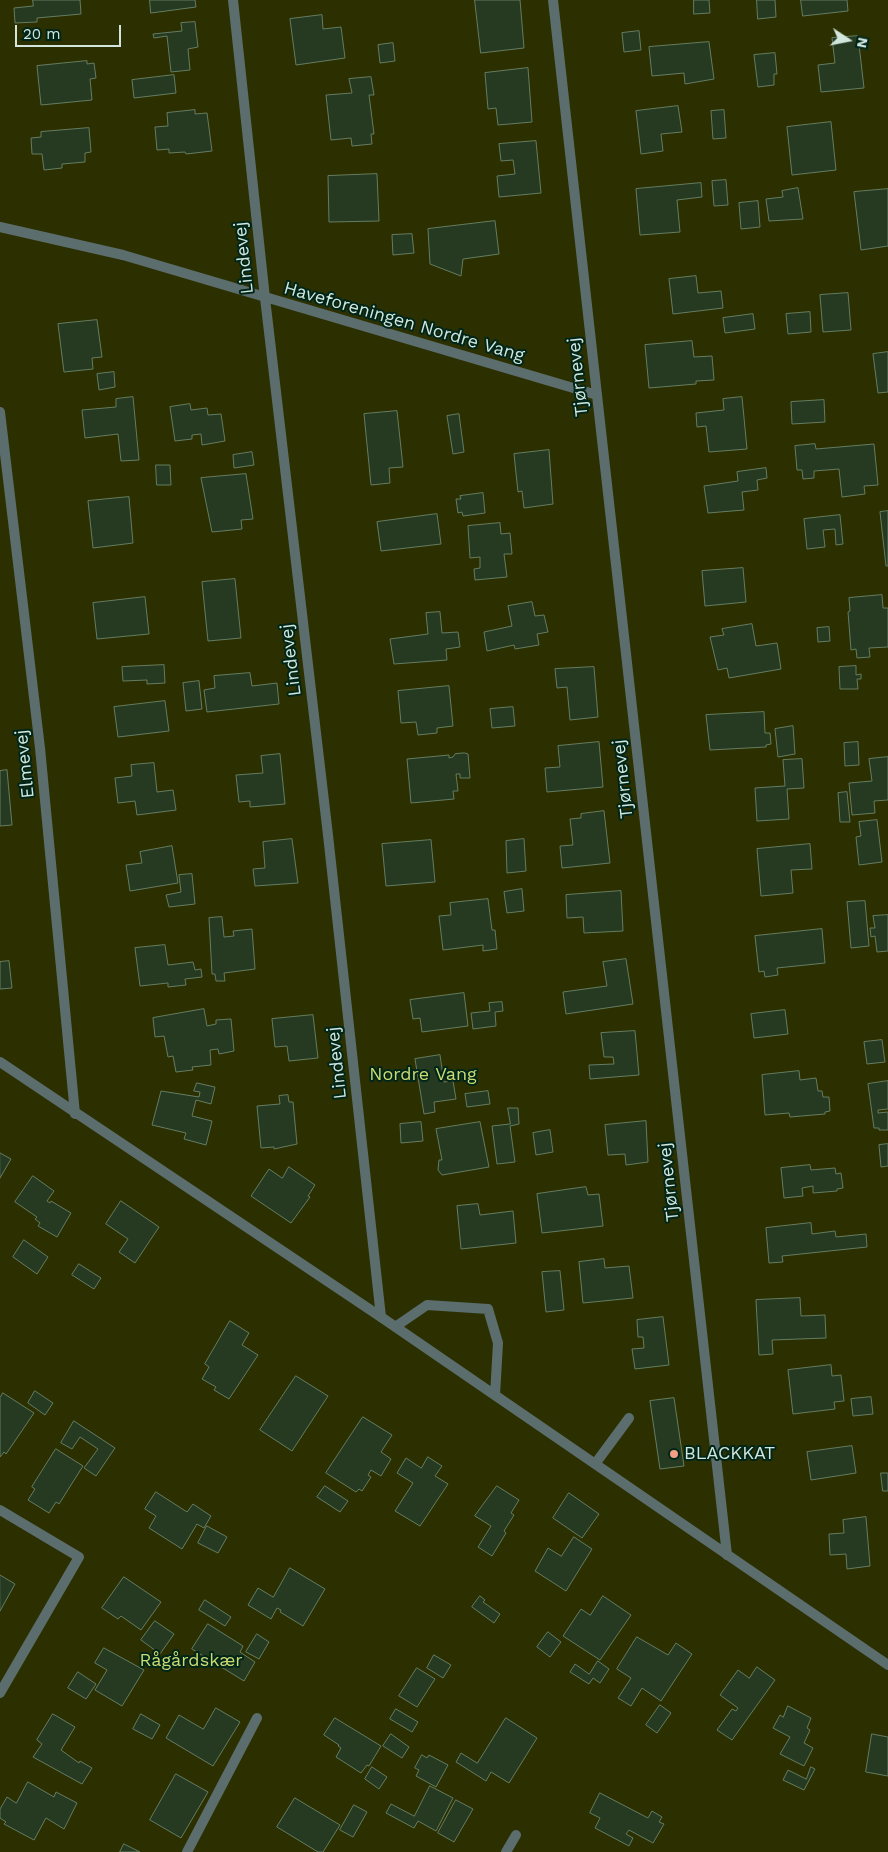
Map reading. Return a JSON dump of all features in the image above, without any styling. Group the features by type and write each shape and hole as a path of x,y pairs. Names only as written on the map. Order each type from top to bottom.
{"street":[{"name":"Lindevej","path":"233,0 381,1317"},
{"name":"Tjørnevej","path":"553,0 727,1554"},
{"name":"Haveforeningen Nordre Vang","path":"0,227 123,255 597,395"},
{"name":"Elmevej","path":"0,412 40,748 76,1114"},
{"path":"0,1062 395,1326 888,1665"},
{"path":"395,1326 426,1305 488,1309 498,1343 495,1396"},
{"path":"595,1464 629,1418"},
{"path":"0,1510 79,1557 0,1693"},
{"path":"187,1852 257,1718"},
{"path":"506,1852 516,1835"}],"green space":[{"name":"Nordre Vang","path":"0,0 888,0 888,1852 0,1852"}],"building":[{"path":"33,0 80,0 81,14 37,18 37,22 15,23 14,8 33,6"},
{"path":"150,0 195,0 196,7 151,13"},
{"path":"475,0 520,0 524,48 481,53"},
{"path":"694,0 709,0 710,13 694,14"},
{"path":"757,0 775,0 776,17 758,19"},
{"path":"801,0 847,0 848,11 803,16"},
{"path":"322,15 323,29 341,27 345,58 296,65 290,19"},
{"path":"195,22 198,47 188,49 190,70 171,72 167,36 154,38 153,34 182,31 181,23"},
{"path":"639,31 641,50 624,52 622,33"},
{"path":"858,36 864,88 821,92 818,65 835,63 832,38"},
{"path":"709,42 714,79 685,84 684,73 652,76 649,47"},
{"path":"393,43 395,61 380,63 378,45"},
{"path":"775,53 777,74 774,74 774,85 758,87 754,55"},
{"path":"87,61 87,64 94,63 96,78 90,79 92,100 41,105 37,66"},
{"path":"528,68 532,122 498,125 496,108 488,109 485,73"},
{"path":"174,75 176,93 134,98 132,80"},
{"path":"371,77 374,95 369,95 374,134 371,134 372,144 352,146 351,138 331,140 326,95 352,93 349,79"},
{"path":"678,106 682,132 661,134 663,151 641,154 636,111"},
{"path":"195,110 195,114 207,113 212,151 186,154 185,152 169,153 169,149 157,150 155,127 168,126 167,113"},
{"path":"724,110 726,138 713,139 711,111"},
{"path":"831,122 836,170 792,175 787,127"},
{"path":"89,128 91,152 85,153 85,162 62,164 62,168 44,170 42,154 32,154 31,138 41,137 41,132"},
{"path":"536,141 541,193 499,197 497,176 515,174 513,160 501,161 499,144"},
{"path":"377,174 379,221 329,222 328,176"},
{"path":"726,180 728,205 714,206 712,181"},
{"path":"701,183 702,197 677,200 680,232 640,235 636,189"},
{"path":"798,188 803,219 769,221 766,199 783,197 782,191"},
{"path":"888,189 888,246 861,250 854,192"},
{"path":"758,201 760,227 741,229 739,203"},
{"path":"495,221 499,254 463,259 461,276 430,264 428,229"},
{"path":"412,234 414,253 393,255 392,235"},
{"path":"696,276 698,293 721,291 723,308 673,314 669,279"},
{"path":"848,293 851,330 823,332 820,295"},
{"path":"810,312 811,332 788,334 786,314"},
{"path":"753,314 755,329 725,333 723,318"},
{"path":"97,320 102,357 92,358 93,369 64,372 58,324"},
{"path":"692,341 694,357 712,356 714,380 696,381 696,384 649,388 645,345"},
{"path":"888,352 888,392 878,393 873,354"},
{"path":"114,372 115,387 99,390 97,374"},
{"path":"133,397 139,460 121,461 118,434 85,438 82,410 116,407 116,399"},
{"path":"742,397 747,449 709,452 706,426 697,427 696,413 724,410 723,399"},
{"path":"824,400 825,422 792,424 791,402"},
{"path":"190,404 191,410 207,408 208,415 221,414 225,441 202,445 201,434 192,435 192,439 175,441 170,407"},
{"path":"397,411 403,467 389,468 390,483 371,485 364,414"},
{"path":"459,414 464,452 453,454 447,416"},
{"path":"815,444 816,449 874,444 878,485 864,486 865,494 842,497 839,469 814,471 814,478 803,479 802,470 797,470 795,446"},
{"path":"549,450 553,504 524,508 522,491 518,492 514,454"},
{"path":"252,452 254,465 234,468 233,455"},
{"path":"156,465 170,465 171,485 157,485"},
{"path":"766,468 767,478 757,480 758,490 742,492 744,510 708,513 704,486 738,481 737,472"},
{"path":"246,474 253,519 241,520 242,529 212,532 201,478"},
{"path":"483,493 485,513 463,516 462,512 458,513 456,499 461,499 460,496"},
{"path":"129,497 133,543 93,548 88,501"},
{"path":"888,511 888,566 886,566 880,512"},
{"path":"437,514 441,544 381,551 377,522"},
{"path":"840,515 843,544 836,545 835,529 823,530 825,547 807,549 804,519"},
{"path":"500,523 501,534 510,533 512,554 504,554 507,577 475,580 474,569 480,568 480,557 470,558 468,526"},
{"path":"743,568 746,602 705,606 702,571"},
{"path":"235,579 241,638 208,641 202,582"},
{"path":"882,595 883,608 888,608 888,647 869,648 870,657 857,658 856,649 851,650 848,612 850,611 849,598"},
{"path":"145,597 149,634 97,639 93,603"},
{"path":"532,602 535,616 544,615 548,632 537,634 539,645 515,649 514,645 487,651 484,632 512,626 508,606"},
{"path":"440,612 442,633 458,632 460,647 446,649 447,660 394,664 390,639 428,634 426,613"},
{"path":"752,624 756,646 777,643 781,669 729,678 727,668 718,670 710,637 724,635 722,629"},
{"path":"829,627 830,641 818,642 817,628"},
{"path":"164,665 165,683 147,684 147,680 123,681 122,667"},
{"path":"856,666 856,675 861,674 861,679 857,679 858,689 840,689 839,667"},
{"path":"594,667 598,717 570,720 567,687 557,688 555,669"},
{"path":"250,673 252,686 277,683 279,704 207,712 204,690 215,688 214,676"},
{"path":"199,681 202,709 186,711 183,683"},
{"path":"449,686 453,726 437,728 437,733 418,735 416,722 401,723 398,691"},
{"path":"165,701 169,731 118,737 114,707"},
{"path":"513,707 515,726 492,728 490,709"},
{"path":"764,712 765,733 770,733 771,744 766,745 766,747 710,750 706,715"},
{"path":"793,726 795,754 778,757 775,729"},
{"path":"599,742 603,787 547,792 545,768 560,767 558,746"},
{"path":"858,742 859,765 845,766 844,743"},
{"path":"280,754 285,804 250,807 250,801 239,802 236,775 263,773 261,756"},
{"path":"455,754 468,754 470,778 460,778 460,774 456,774 458,791 453,791 454,799 411,803 407,759 449,755 449,758"},
{"path":"888,757 888,800 874,801 875,813 852,815 849,783 872,781 869,759"},
{"path":"802,759 804,788 787,789 789,819 757,821 755,788 785,786 783,760"},
{"path":"154,763 157,792 173,790 176,810 137,815 135,801 118,803 115,778 132,776 131,765"},
{"path":"7,770 12,825 0,826 0,771"},
{"path":"847,792 850,822 840,822 838,793"},
{"path":"604,811 610,863 562,868 560,846 573,845 570,819 581,818 581,814"},
{"path":"877,820 882,862 859,865 856,837 861,836 859,822"},
{"path":"292,839 298,883 255,886 253,869 265,868 263,842"},
{"path":"524,839 526,871 507,873 506,841"},
{"path":"431,840 435,882 386,886 382,844"},
{"path":"810,844 812,869 791,870 793,893 761,896 757,849"},
{"path":"172,846 178,883 130,891 126,865 142,863 140,852"},
{"path":"192,874 195,904 169,907 166,895 181,892 179,875"},
{"path":"522,889 524,911 507,913 504,892"},
{"path":"621,891 623,931 584,933 583,917 567,918 566,895"},
{"path":"488,899 492,930 495,930 497,949 483,951 483,945 443,950 439,916 451,915 450,903"},
{"path":"865,901 869,946 851,948 847,902"},
{"path":"888,915 888,951 877,952 875,936 871,937 870,928 875,928 873,916"},
{"path":"222,917 224,937 234,936 233,931 252,929 255,969 224,973 225,981 216,981 215,974 212,974 209,918"},
{"path":"822,929 825,963 777,968 778,975 765,977 764,971 759,972 755,936"},
{"path":"165,945 168,965 193,962 195,970 201,969 202,977 185,979 186,985 168,987 168,983 140,986 135,948"},
{"path":"626,959 633,1004 566,1014 563,992 607,986 603,962"},
{"path":"9,961 12,988 0,989 0,962"},
{"path":"464,993 468,1026 422,1032 420,1018 413,1019 410,1000"},
{"path":"502,1002 503,1011 495,1012 496,1026 473,1029 471,1013 490,1011 489,1003"},
{"path":"204,1009 207,1026 216,1024 216,1020 231,1019 234,1051 219,1054 218,1049 210,1050 211,1065 192,1067 193,1070 176,1072 173,1056 168,1057 164,1036 155,1037 153,1018"},
{"path":"785,1010 788,1034 754,1038 751,1014"},
{"path":"313,1015 318,1058 289,1061 287,1046 275,1047 272,1019"},
{"path":"635,1031 639,1075 590,1079 589,1065 614,1064 613,1057 604,1057 601,1033"},
{"path":"882,1040 885,1062 867,1064 864,1042"},
{"path":"440,1055 444,1082 453,1081 456,1099 434,1102 435,1112 424,1114 415,1059"},
{"path":"799,1071 800,1080 816,1078 818,1091 822,1091 823,1097 829,1097 830,1111 825,1112 825,1114 790,1117 789,1113 765,1115 762,1075"},
{"path":"888,1081 888,1109 878,1110 878,1113 888,1112 888,1130 879,1130 879,1128 874,1128 868,1084"},
{"path":"197,1083 215,1087 211,1104 196,1100 192,1116 212,1121 206,1145 184,1139 186,1133 152,1125 161,1091 199,1097 200,1092 194,1091"},
{"path":"488,1091 490,1104 467,1107 465,1094"},
{"path":"288,1095 289,1102 293,1102 297,1144 274,1149 274,1147 261,1148 257,1106 280,1104 279,1096"},
{"path":"508,1108 518,1108 519,1124 510,1126 515,1162 497,1164 492,1126 510,1124"},
{"path":"646,1121 648,1162 626,1165 625,1154 608,1155 605,1125"},
{"path":"421,1122 423,1141 401,1143 400,1124"},
{"path":"480,1122 489,1167 442,1175 438,1170 439,1160 442,1160 436,1129"},
{"path":"550,1130 553,1152 536,1155 533,1133"},
{"path":"888,1144 888,1166 881,1167 879,1145"},
{"path":"0,1153 11,1159 0,1178"},
{"path":"810,1165 811,1170 835,1168 836,1174 841,1173 843,1188 837,1189 837,1191 813,1193 813,1186 802,1188 803,1196 784,1198 781,1168"},
{"path":"289,1167 315,1185 308,1196 310,1197 291,1223 251,1196 269,1169 282,1178"},
{"path":"33,1176 54,1191 47,1201 50,1203 51,1201 71,1213 57,1237 38,1226 40,1223 35,1219 37,1217 15,1202"},
{"path":"586,1187 588,1195 599,1194 603,1226 542,1233 537,1194"},
{"path":"121,1201 159,1227 135,1263 119,1252 128,1239 106,1224"},
{"path":"478,1204 480,1215 513,1211 516,1243 461,1249 457,1206"},
{"path":"811,1223 812,1234 835,1231 836,1237 866,1234 867,1247 782,1256 783,1262 769,1263 766,1228"},
{"path":"24,1240 48,1257 37,1274 13,1257"},
{"path":"604,1259 605,1268 629,1266 633,1298 583,1303 579,1262"},
{"path":"79,1264 101,1278 94,1289 72,1275"},
{"path":"560,1271 564,1310 546,1312 542,1272"},
{"path":"800,1298 801,1316 825,1315 826,1338 772,1340 773,1354 759,1355 756,1300"},
{"path":"663,1317 669,1365 635,1369 632,1349 644,1348 643,1337 638,1337 637,1320"},
{"path":"230,1321 249,1333 242,1345 258,1355 229,1399 214,1390 216,1387 202,1379 209,1367 205,1364"},
{"path":"831,1365 832,1376 841,1375 844,1401 834,1402 835,1409 793,1414 788,1370"},
{"path":"296,1376 328,1396 292,1451 260,1430"},
{"path":"35,1391 53,1403 45,1415 28,1403"},
{"path":"3,1393 34,1413 6,1454 4,1452 0,1457 0,1398"},
{"path":"871,1397 873,1414 853,1416 851,1399"},
{"path":"674,1398 684,1466 660,1469 650,1401"},
{"path":"363,1417 392,1435 381,1452 391,1459 381,1476 371,1470 368,1475 371,1477 362,1491 359,1489 356,1492 326,1473"},
{"path":"74,1421 115,1448 96,1476 84,1468 98,1449 80,1437 72,1449 61,1443"},
{"path":"852,1446 856,1473 811,1480 807,1452"},
{"path":"56,1449 83,1466 59,1504 56,1502 49,1513 28,1500 35,1489 32,1487"},
{"path":"428,1457 442,1466 435,1476 448,1484 420,1526 395,1511 413,1483 397,1473 406,1458 421,1468"},
{"path":"881,1473 888,1473 888,1491 883,1491"},
{"path":"325,1486 348,1501 340,1512 317,1497"},
{"path":"497,1486 519,1500 511,1513 514,1515 504,1531 506,1533 492,1556 478,1547 491,1526 475,1516"},
{"path":"156,1492 187,1512 193,1504 211,1516 204,1528 197,1524 182,1549 149,1528 156,1516 145,1509"},
{"path":"569,1493 599,1514 582,1538 553,1518"},
{"path":"866,1517 870,1566 847,1569 846,1554 830,1555 829,1534 844,1533 843,1520"},
{"path":"207,1526 227,1537 218,1553 198,1543"},
{"path":"574,1537 592,1549 566,1591 535,1571 548,1548 561,1556"},
{"path":"290,1568 325,1589 303,1626 280,1612 281,1610 277,1608 271,1619 248,1605 258,1588 273,1597"},
{"path":"0,1575 15,1584 0,1611"},
{"path":"124,1577 161,1602 141,1630 121,1616 118,1619 102,1608"},
{"path":"480,1596 485,1600 483,1602 500,1614 494,1623 472,1607"},
{"path":"603,1596 631,1615 600,1660 563,1636 581,1609 590,1615"},
{"path":"205,1600 231,1617 225,1626 199,1610"},
{"path":"155,1621 174,1634 160,1654 141,1640"},
{"path":"208,1624 243,1646 240,1652 255,1662 244,1681 192,1649"},
{"path":"548,1632 561,1642 550,1657 537,1647"},
{"path":"257,1634 269,1642 259,1659 246,1652"},
{"path":"637,1637 668,1655 676,1643 692,1654 661,1701 642,1688 631,1706 618,1698 631,1678 617,1669"},
{"path":"104,1648 144,1670 122,1706 95,1690 107,1670 95,1663"},
{"path":"434,1655 451,1665 443,1678 427,1668"},
{"path":"598,1661 609,1669 600,1683 593,1678 589,1684 570,1672 575,1664 589,1674"},
{"path":"757,1667 775,1680 732,1740 717,1730 732,1709 736,1711 738,1708 720,1695 738,1670 749,1678"},
{"path":"417,1668 435,1679 417,1707 399,1696"},
{"path":"78,1672 96,1684 86,1699 68,1688"},
{"path":"660,1705 671,1713 657,1733 646,1725"},
{"path":"788,1706 811,1718 807,1728 810,1730 804,1743 813,1748 804,1766 780,1754 790,1737 773,1728 780,1715 783,1717"},
{"path":"216,1708 240,1722 213,1766 166,1738 179,1715 203,1729"},
{"path":"396,1709 418,1722 412,1732 390,1719"},
{"path":"53,1714 75,1727 61,1750 79,1763 80,1761 92,1768 82,1784 33,1757 42,1744 37,1740"},
{"path":"141,1714 160,1725 152,1739 133,1729"},
{"path":"335,1718 381,1746 369,1766 367,1765 361,1773 336,1757 341,1748 324,1735"},
{"path":"506,1718 537,1738 509,1783 491,1772 486,1781 456,1762 461,1753 477,1763"},
{"path":"391,1734 409,1747 402,1758 383,1746"},
{"path":"872,1734 888,1737 888,1776 866,1772"},
{"path":"422,1755 427,1758 429,1755 448,1765 436,1787 416,1776 419,1770 415,1768"},
{"path":"372,1767 387,1777 379,1789 365,1779"},
{"path":"811,1767 815,1769 804,1790 783,1780 788,1770 806,1779"},
{"path":"176,1774 208,1792 181,1838 150,1820"},
{"path":"28,1782 54,1797 56,1792 77,1803 64,1829 46,1818 34,1840 4,1824 6,1822 0,1818 0,1809 7,1797 16,1803"},
{"path":"430,1786 453,1798 436,1831 418,1821 414,1828 386,1813 391,1804 414,1816"},
{"path":"600,1793 648,1818 652,1811 662,1817 659,1822 664,1824 653,1843 629,1830 626,1834 633,1838 629,1846 595,1828 600,1818 590,1813"},
{"path":"295,1798 340,1825 323,1852 318,1852 277,1827"},
{"path":"456,1800 473,1809 454,1842 438,1833"},
{"path":"354,1805 367,1812 353,1837 340,1830"},
{"path":"124,1844 140,1852 120,1852"}],"place":[{"name":"BLACKKAT","path":"674,1454"}],"park label":[{"name":"Rågårdskær","path":"191,1661"}]}
